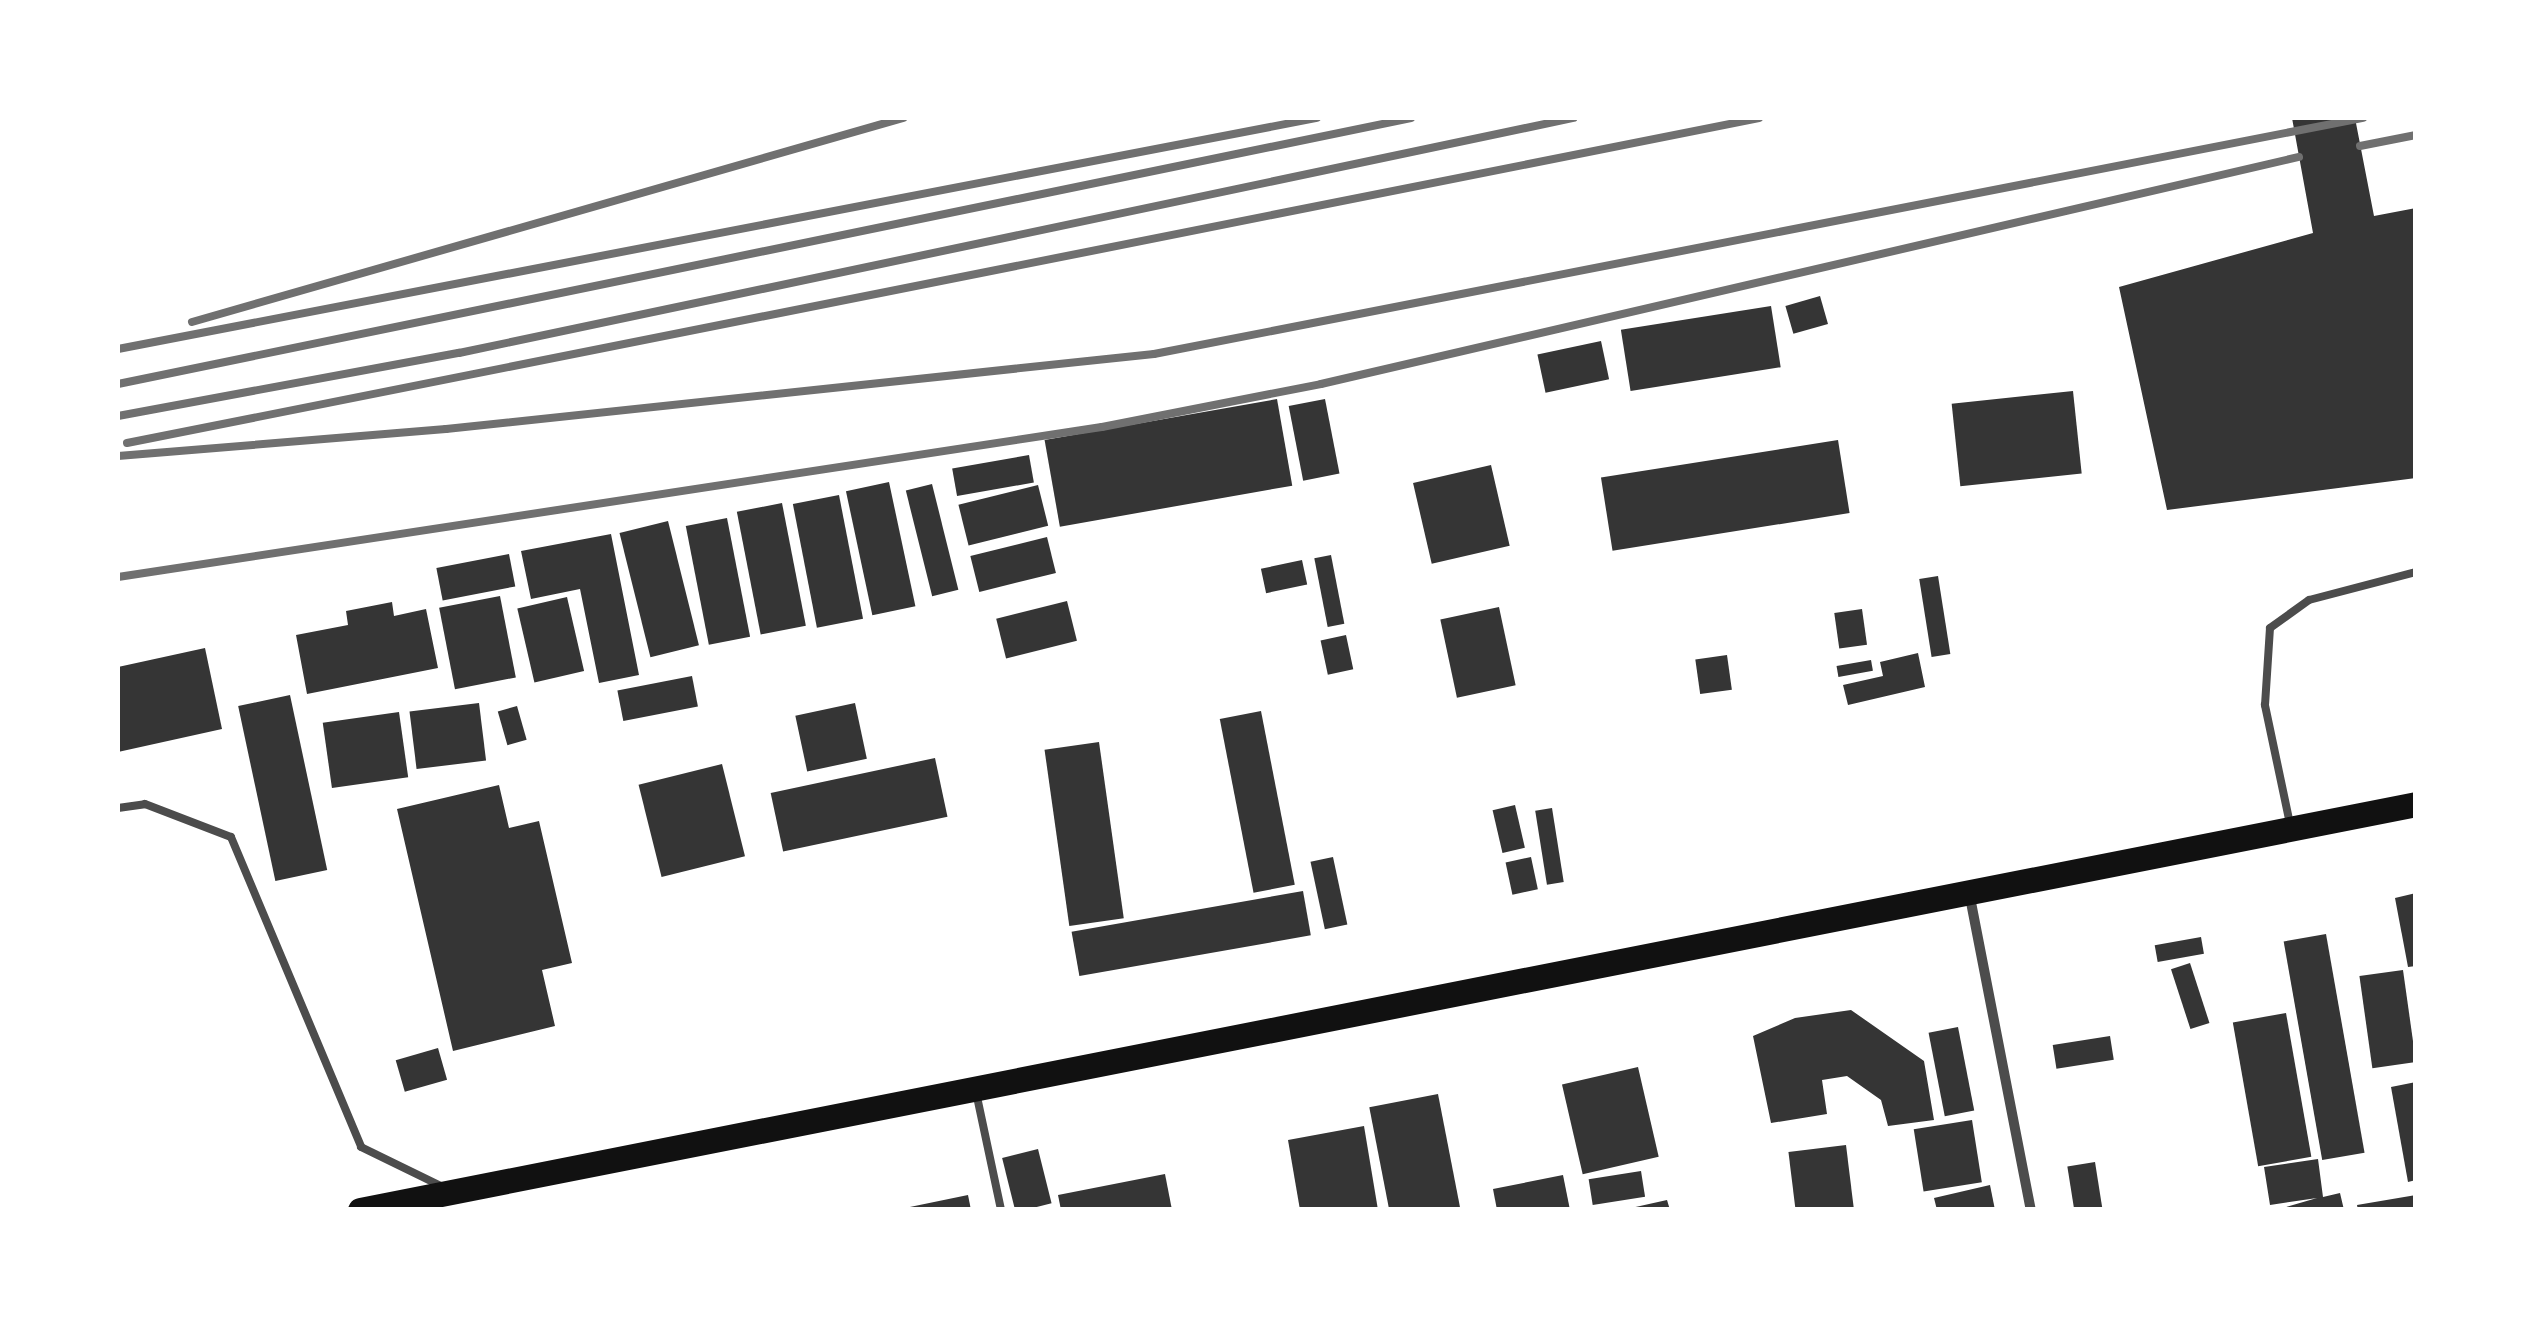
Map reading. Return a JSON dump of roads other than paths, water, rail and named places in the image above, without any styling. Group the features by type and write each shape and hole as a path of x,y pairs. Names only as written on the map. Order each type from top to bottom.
{"main road":[{"path":"360,1210 2416,804"}],"street":[{"path":"1968,891 2031,1210"}],"lane":[{"path":"2292,828 2265,705 2270,628 2309,600 2416,572"},
{"path":"118,808 145,804 231,837 361,1147 452,1192"},
{"path":"975,1088 1000,1210"}],"railway":[{"path":"192,322 903,118"},
{"path":"118,349 1317,118"},
{"path":"118,384 1411,118"},
{"path":"118,416 459,353 1573,118"},
{"path":"127,443 1759,118"},
{"path":"118,456 446,429 1154,354 2363,118"},
{"path":"2360,146 2416,135"},
{"path":"118,577 1102,427 1321,384 2299,157"}]}
